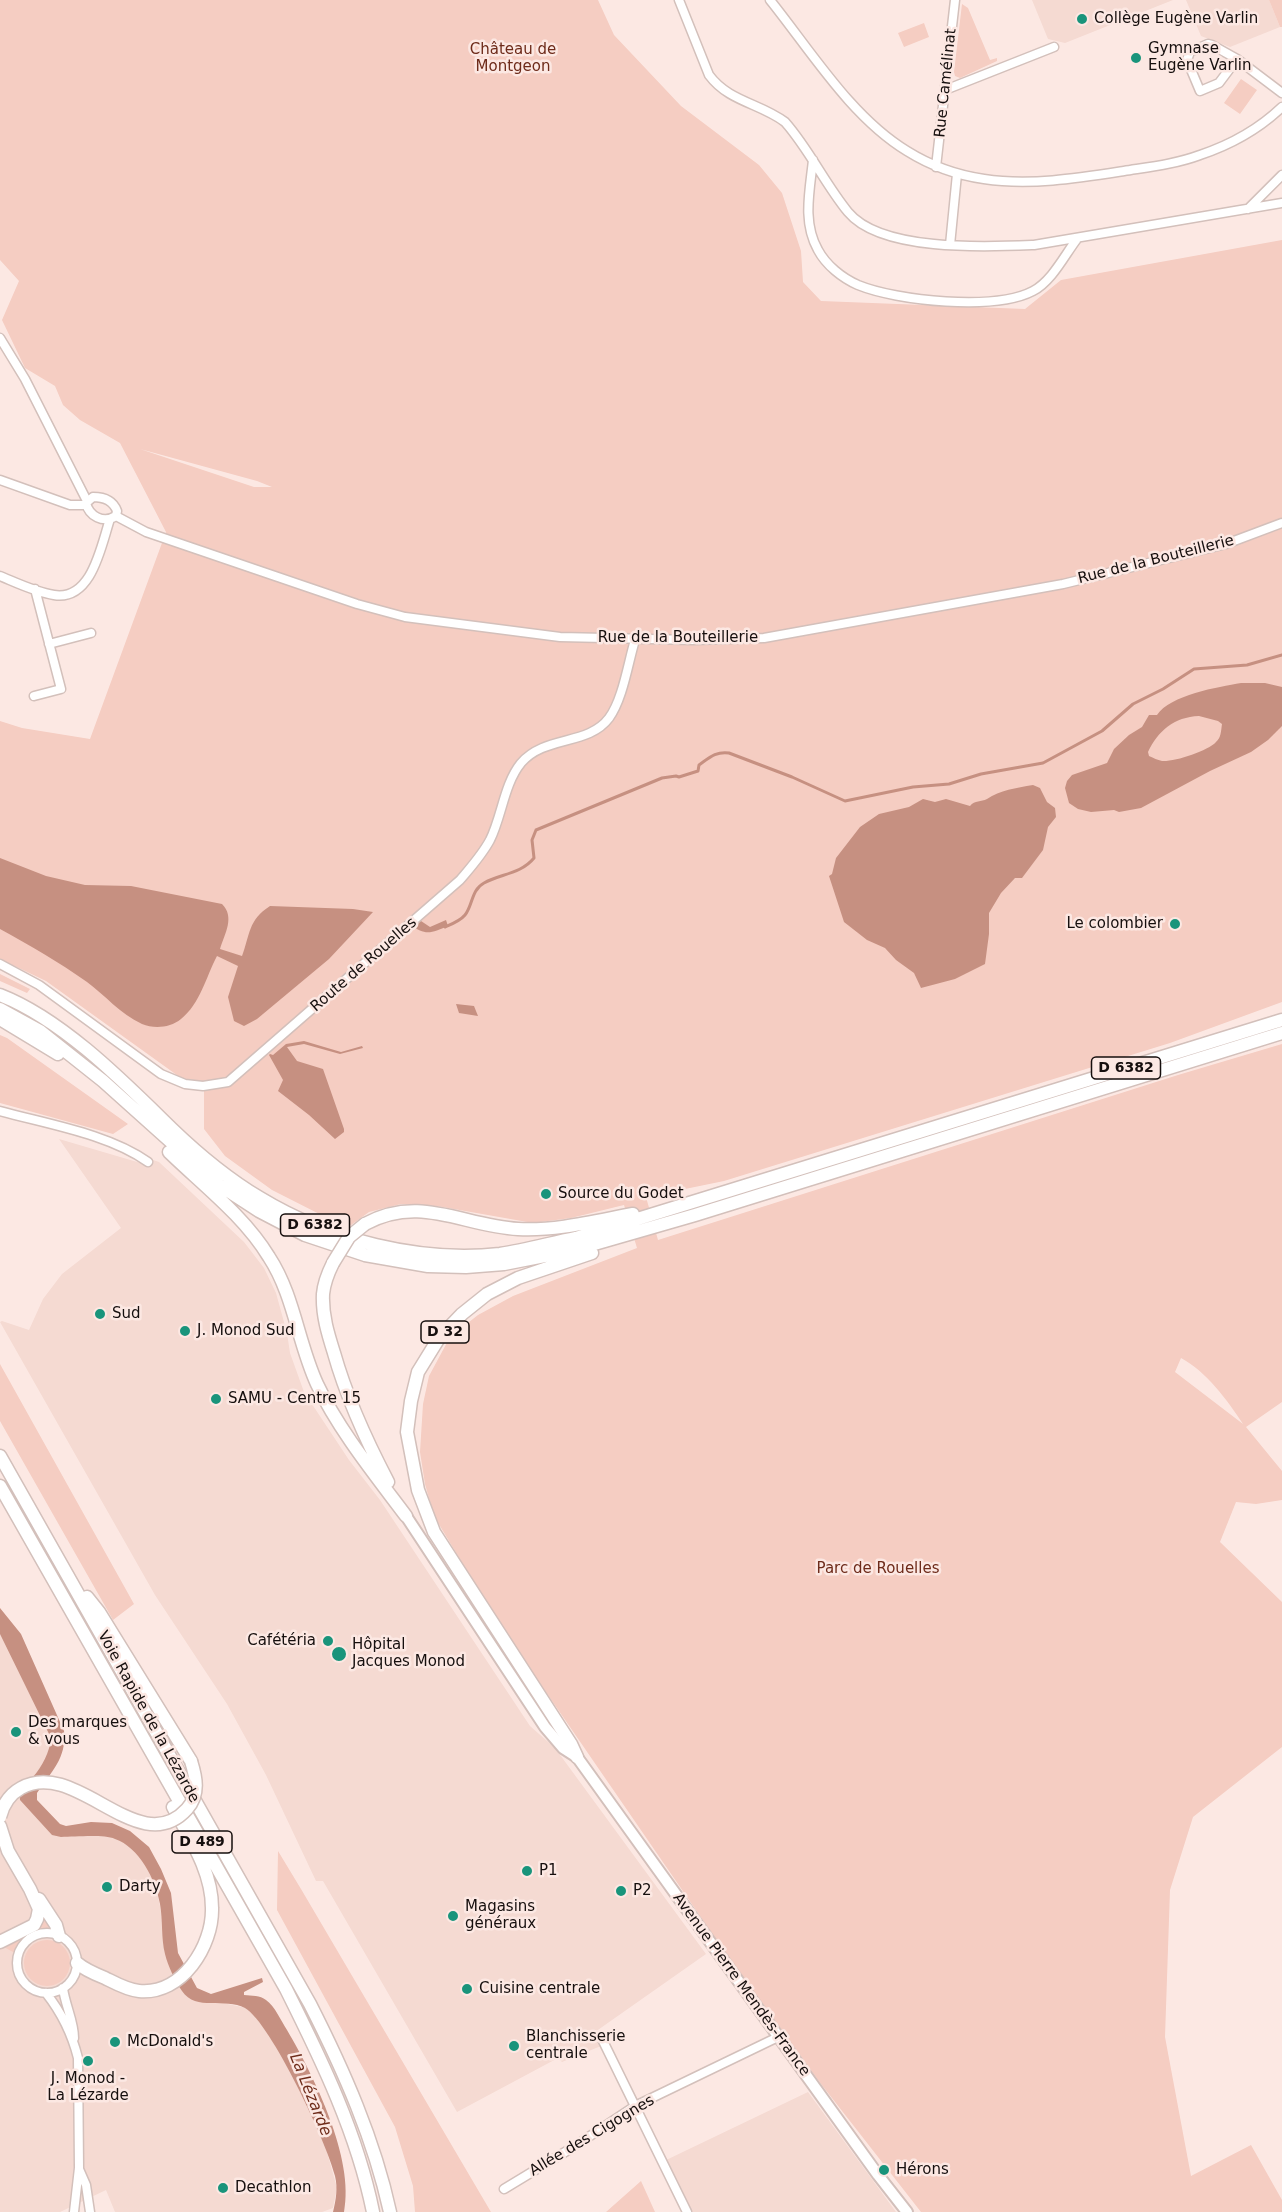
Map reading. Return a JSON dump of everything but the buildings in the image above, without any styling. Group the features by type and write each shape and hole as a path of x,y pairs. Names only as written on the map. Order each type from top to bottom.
{"highway":[{"name":"D 6382","path":"0,995 48,1022 99,1060 179,1136 226,1176 262,1199 311,1224 338,1233 399,1249 429,1254 500,1254 576,1238 1282,1020"},
{"name":"D 6382","path":"0,1009 40,1031 99,1078 219,1185 259,1211 305,1235 365,1255 428,1266 466,1267 504,1264 570,1251 695,1215 1282,1033"},
{"path":"0,1019 99,1078 155,1138 244,1224 263,1246 284,1286 304,1354 318,1386 346,1431 406,1516"},
{"name":"D 32","path":"406,1516 355,1415 326,1329 323,1293 327,1277 340,1248 349,1237 365,1224 382,1215 399,1211 419,1210 515,1229 544,1229 696,1201"},
{"name":"D 32","path":"577,1756 434,1532 418,1490 411,1456 407,1431 411,1401 418,1372 440,1338 462,1314 487,1294 518,1278 695,1215"},
{"name":"Voie Rapide de la Lézarde","path":"0,1455 296,1978 332,2047 366,2130 390,2212"},
{"name":"Voie Rapide de la Lézarde","path":"0,1486 286,1989 307,2030 351,2132 373,2212"},
{"path":"0,1817 3,1807 16,1790 37,1781 50,1781 65,1786 140,1822 160,1824 181,1815 189,1806 196,1791 196,1777 191,1761 99,1612 61,1562"},
{"path":"77,1963 128,1989 139,1992 151,1991 174,1980 188,1969 206,1943 210,1929 212,1899 206,1871 101,1664"},
{"path":"0,1826 8,1851 58,1930"},
{"path":"0,1942 34,1925 39,1909 30,1889"}],"main road":[{"name":"D 32","path":"406,1516 539,1719 563,1748 577,1756"},
{"name":"Avenue Pierre Mendès-France","path":"577,1756 778,2037 908,2212"}],"street":[{"path":"679,0 709,75 717,86 728,94 776,115 785,122 849,213 871,231 916,243 1025,246 1282,203"},
{"path":"771,0 847,97 872,124 905,150 936,167 957,174 984,179 1048,180 1148,168 1189,159 1222,147 1250,131 1282,107"},
{"name":"Rue Camélinat","path":"936,167 955,0"},
{"path":"1237,59 1219,83 1200,92 1186,60 1190,52 1208,44 1237,59 1282,93"},
{"path":"945,90 1054,47"},
{"path":"813,160 808,202 808,221 812,237 818,251 830,266 844,278 859,286 892,295 946,301 981,301 1021,296 1035,290 1046,280 1077,239"},
{"path":"950,245 957,174"},
{"path":"1248,209 1282,175"},
{"path":"0,338 25,379 90,513 94,516 113,518"},
{"path":"0,480 70,505 86,503 93,497 107,499 115,507 91,576 75,592 55,596 0,576"},
{"name":"Rue de la Bouteillerie","path":"113,518 146,532 357,604 405,617 532,635 635,640 764,638 904,613 1063,584 1226,544 1282,523"},
{"path":"34,696 61,689 35,589"},
{"path":"49,644 91,633"},
{"name":"Route de Rouelles","path":"0,964 55,995 161,1074 185,1084 203,1086 228,1082 460,880 477,861 490,839 514,774 522,762 543,747 586,735 598,729 609,718 618,699 635,640"},
{"path":"0,1111 115,1143 135,1152 148,1162"},
{"path":"46,1993 63,1988 73,1978 77,1963 73,1948 58,1930 51,1934 37,1935 27,1942 19,1953 18,1966 24,1981 31,1988 46,1993 59,2010 74,2041 78,2058 79,2168 74,2212"},
{"path":"63,1988 64,2000 74,2028 74,2041"},
{"name":"Allée des Cigognes","path":"504,2189 635,2106 778,2037"},
{"path":"602,2039 687,2212"},
{"path":"79,2168 86,2185 90,2212"}],"shaded area":[{"name":"Collège Eugène Varlin","path":"1032,0 1173,0 1065,43 1048,39"},
{"path":"1186,0 1269,0 1280,27 1230,47 1201,36"},
{"name":"Hôpital Jacques Monod","path":"59,1139 144,1164 153,1160 159,1162 244,1242 264,1268 276,1293 290,1353 304,1392 349,1460 380,1500 530,1726 555,1748 706,1954 595,2032 601,2046 562,2062 558,2058 457,2112 323,1881 316,1881 266,1775 227,1704 155,1595 0,1322 29,1330 43,1299 62,1274 121,1228"},
{"name":"La Lézarde","path":"0,1623 60,1740 30,1798 57,1831 114,1830 150,1861 170,1951 190,1992 218,2002 261,2011 314,2105 337,2188 333,2208 322,2212 115,2212 106,2190 60,2212 0,2212"},
{"path":"808,2092 896,2212 685,2212 662,2162"}],"green space":[{"name":"Parc de Rouelles","path":"0,0 598,0 614,35 681,106 759,165 782,193 801,251 803,282 821,301 1025,309 1061,280 1282,240 1282,1002 1170,1043 724,1181 646,1197 658,1240 1282,1044 1282,1402 1246,1427 1282,1471 1282,1500 1256,1504 1236,1502 1220,1542 1282,1602 1282,1747 1193,1817 1170,1890 1165,2037 1191,2176 1251,2145 1282,2200 1282,2212 921,2212 821,2084 720,1945 497,1621 434,1516 425,1484 420,1452 423,1404 429,1376 450,1337 478,1315 513,1296 637,1248 624,1205 571,1218 533,1223 437,1206 401,1204 369,1212 347,1228 272,1190 225,1156 204,1129 204,1082 181,1078 46,981 0,959 0,721 22,728 90,739 166,532 120,443 80,420 63,405 55,386 25,368 2,320 19,281 0,260","holes":["140,449 257,481 272,487 254,487","1181,1358 1208,1379 1243,1424 1175,1372"]},
{"path":"1269,0 1282,0 1282,27 1280,27"},
{"path":"962,4 968,8 990,60 997,58 997,61 960,78 955,76 954,72"},
{"path":"924,23 929,37 904,47 898,33"},
{"path":"1241,79 1257,90 1240,114 1224,103"},
{"path":"0,974 30,989 27,993 0,981"},
{"path":"0,1035 128,1124 113,1134 0,1103"},
{"path":"0,1364 134,1604 113,1620 0,1421"},
{"path":"278,1851 491,2212 415,2212 413,2186 395,2127 277,1910"},
{"path":"42,1915 55,1928 30,1934 15,1953 0,1945"},
{"path":"47,1940 63,1947 70,1963 63,1979 47,1986 31,1979 24,1963 31,1947"},
{"path":"641,2181 655,2212 606,2212"}],"water":[{"path":"1241,683 1265,683 1282,687 1282,726 1251,752 1141,808 1119,812 1114,810 1091,812 1078,809 1069,803 1065,788 1072,775 1107,763 1114,749 1142,727 1149,715 1157,715 1163,708 1183,697","holes":["1199,716 1222,724 1220,736 1206,749 1167,761 1160,761 1149,756 1148,752 1157,738 1175,722"]},
{"path":"1033,785 1040,788 1047,802 1055,808 1056,817 1048,827 1043,850 1022,878 1015,878 1001,893 989,913 985,964 955,979 921,988 914,973 896,960 885,948 867,940 844,922 829,876 832,874 836,858 860,827 879,814 909,807 923,799 935,802 946,799 970,806 1003,791"},
{"path":"0,858 46,876 85,885 131,886 222,904 228,914 228,920 220,949 242,956 254,922 270,906 353,909 373,912 329,959 257,1019 244,1026 234,1021 228,997 238,966 217,956 198,998 188,1013 172,1024 152,1027 134,1020 94,987 44,954 0,929"},
{"path":"418,919 430,927 446,920 448,926 433,932 425,932 411,925"},
{"path":"456,1004 474,1006 478,1016 459,1013"},
{"path":"304,1041 341,1052 362,1046 363,1048 340,1054 304,1044 287,1047 297,1061 323,1069 344,1129 344,1132 335,1139 278,1091 283,1080 269,1055 273,1055 286,1044"},
{"path":"0,1608 21,1634 64,1731 60,1757 37,1793 37,1800 60,1824 66,1826 91,1822 112,1823 130,1831 149,1847 171,1893 178,1953 197,1988 211,1994 262,1978 263,1982 244,1992 244,1995 261,1997 272,2006 309,2070 338,2143 344,2168 346,2191 344,2212 333,2212 336,2194 335,2176 322,2139 283,2060 256,2018 245,2008 237,2005 195,2001 182,1991 177,1983 165,1954 161,1910 155,1885 139,1857 124,1843 110,1837 52,1835 20,1800 21,1788 39,1769 51,1738 0,1634"}],"waterway":[{"path":"445,927 465,915 480,886 523,867 534,858 532,840 536,830 662,778 679,777 698,771 699,765 716,754 729,753 792,777 845,801 913,787 949,784 981,774 1043,763 1102,731 1133,704 1163,689 1194,669 1247,665 1282,655"}],"place":[{"name":"Collège Eugène Varlin","path":"1082,19"},
{"name":"Gymnase Eugène Varlin","path":"1136,58"},
{"name":"Le colombier","path":"1175,924"},
{"name":"Source du Godet","path":"546,1194"},
{"name":"Sud","path":"100,1314"},
{"name":"J. Monod Sud","path":"185,1331"},
{"name":"SAMU - Centre 15","path":"216,1399"},
{"name":"Cafétéria","path":"328,1641"},
{"name":"Hôpital Jacques Monod","path":"339,1654"},
{"name":"Des marques & vous","path":"16,1732"},
{"name":"P1","path":"527,1871"},
{"name":"Darty","path":"107,1887"},
{"name":"P2","path":"621,1891"},
{"name":"Magasins généraux","path":"453,1916"},
{"name":"Cuisine centrale","path":"467,1989"},
{"name":"McDonald's","path":"115,2042"},
{"name":"Blanchisserie centrale","path":"514,2046"},
{"name":"J. Monod - La Lézarde","path":"88,2061"},
{"name":"Hérons","path":"884,2170"},
{"name":"Decathlon","path":"223,2188"}],"park label":[{"name":"Château de Montgeon","path":"513,58"}]}
